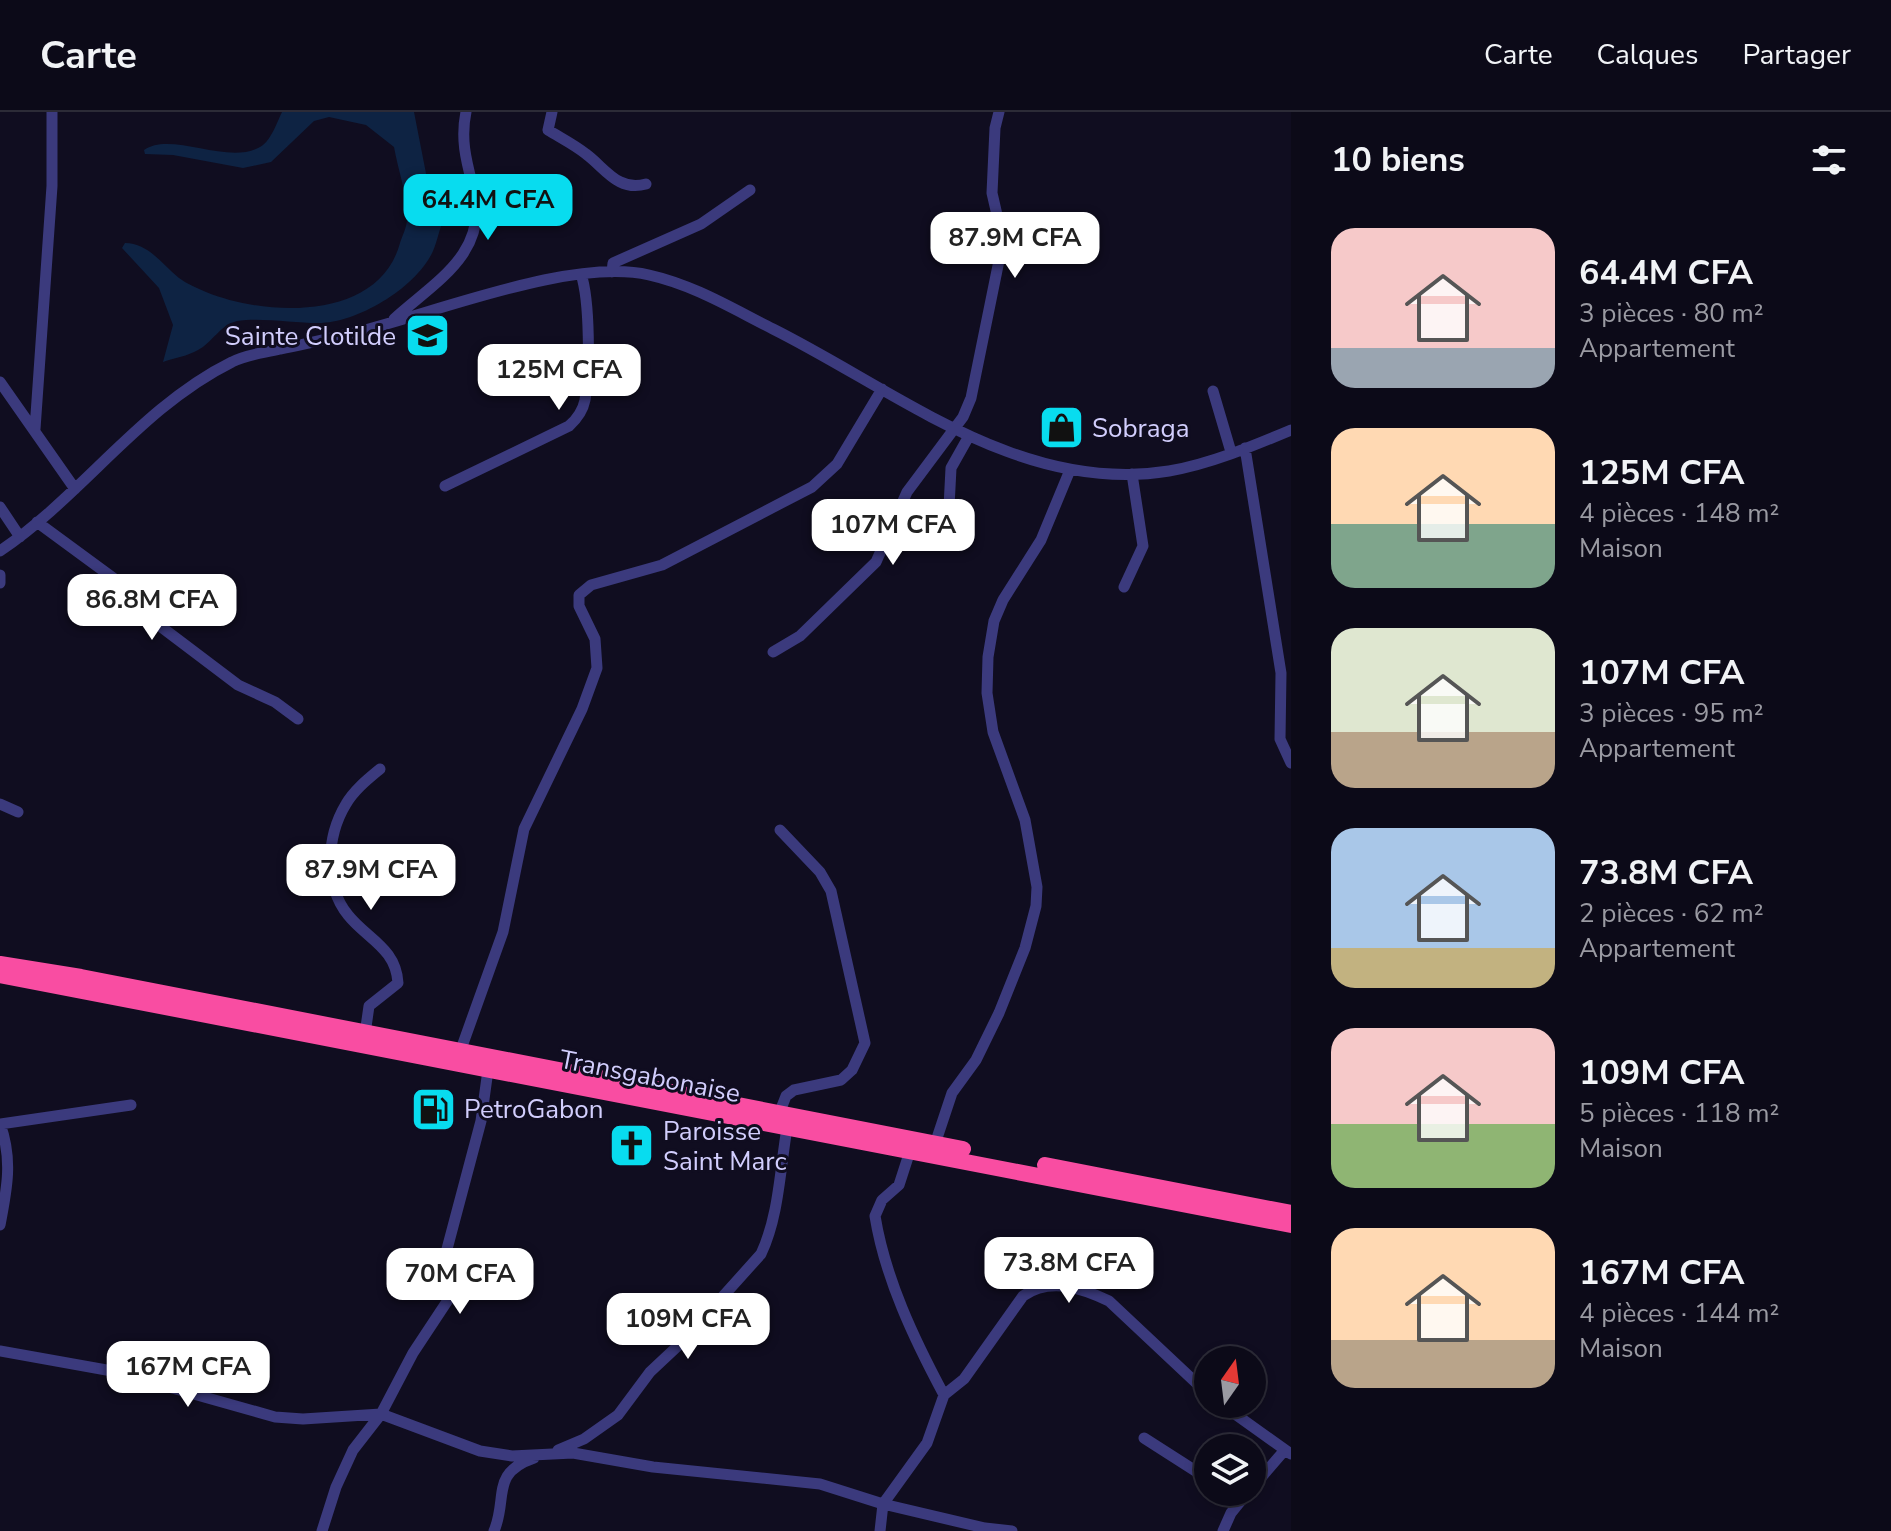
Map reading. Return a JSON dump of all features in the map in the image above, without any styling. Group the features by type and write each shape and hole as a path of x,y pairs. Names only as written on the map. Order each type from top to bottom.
{"highway":[{"name":"Transgabonaise","path":"0,964 81,977 460,1052 910,1151 1291,1225"},
{"name":"Transgabonaise","path":"0,975 488,1070 935,1144 1291,1213"}],"street":[{"path":"391,323 466,254 477,209 462,144 466,112"},
{"path":"552,112 548,130 586,154 619,183 646,184"},
{"path":"773,652 800,636 876,562 907,492 954,428 971,398 1001,263 1003,241 992,193 995,128 999,112"},
{"path":"35,429 52,186 53,113"},
{"path":"612,272 613,263 701,224 750,190"},
{"path":"445,486 576,420 586,397 587,296 581,274"},
{"path":"0,551 75,489 162,407 236,360 391,323 506,290 581,274 646,274 693,288 809,347 969,436 1018,456 1070,470 1132,474 1168,471 1245,448 1291,430"},
{"path":"0,382 75,489"},
{"path":"460,1052 503,932 524,829 582,709 597,668 595,639 579,606 579,595 591,585 662,565 812,487 837,464 882,389"},
{"path":"1213,391 1231,452"},
{"path":"949,507 951,468 969,436"},
{"path":"1245,448 1281,673 1280,739 1291,763"},
{"path":"935,1144 952,1093 976,1060 999,1013 1025,948 1036,906 1037,887 1025,820 993,732 987,693 988,657 994,621 1003,600 1041,540 1070,470"},
{"path":"1124,587 1143,546 1132,474"},
{"path":"0,507 20,537"},
{"path":"37,522 135,594 160,626 238,685 275,702 298,719"},
{"path":"0,575 0,583"},
{"path":"365,1034 369,1006 398,983 397,969 382,946 348,916 329,879 339,822 346,804 380,769"},
{"path":"0,804 18,812"},
{"path":"494,1531 501,1506 500,1493 509,1472 520,1463 584,1439 618,1415 650,1372 710,1312 761,1254 773,1212 786,1096 794,1090 841,1080 852,1070 865,1043 831,891 820,872 780,830"},
{"path":"322,1531 336,1487 353,1450 381,1414 413,1353 450,1297 447,1249 481,1121 488,1070"},
{"path":"0,1225 9,1167 8,1144 0,1124 131,1105"},
{"path":"910,1151 899,1185 882,1200 875,1216 901,1302 920,1349 944,1395"},
{"path":"880,1531 883,1504 927,1443 944,1395 964,1379 1023,1296 1036,1287 1051,1286 1089,1292 1109,1301 1194,1381"},
{"path":"0,1351 112,1371 275,1417 303,1419 381,1414 480,1451 512,1456 573,1453 653,1467 820,1484 883,1504 985,1528 1012,1531"},
{"path":"1240,1418 1288,1453 1266,1475"},
{"path":"1144,1438 1194,1470"},
{"path":"1223,1531 1239,1506"}],"water":[{"path":"282,112 414,112 431,199 444,211 445,217 433,251 400,290 351,317 318,323 237,321 226,326 198,350 163,362 173,325 159,288 122,248 125,243 148,250 179,278 206,292 259,306 318,306 345,299 369,287 388,269 406,225 406,202 394,147 366,125 329,117 314,121 271,162 243,168 173,155 145,154 144,150 156,145 170,144 235,153 250,151 266,142"}],"place":[{"name":"Sainte Clotilde","path":"427,336"},
{"name":"Sobraga","path":"1061,428"},
{"name":"PetroGabon","path":"433,1109"},
{"name":"Paroisse Saint Marc","path":"632,1146"}]}
